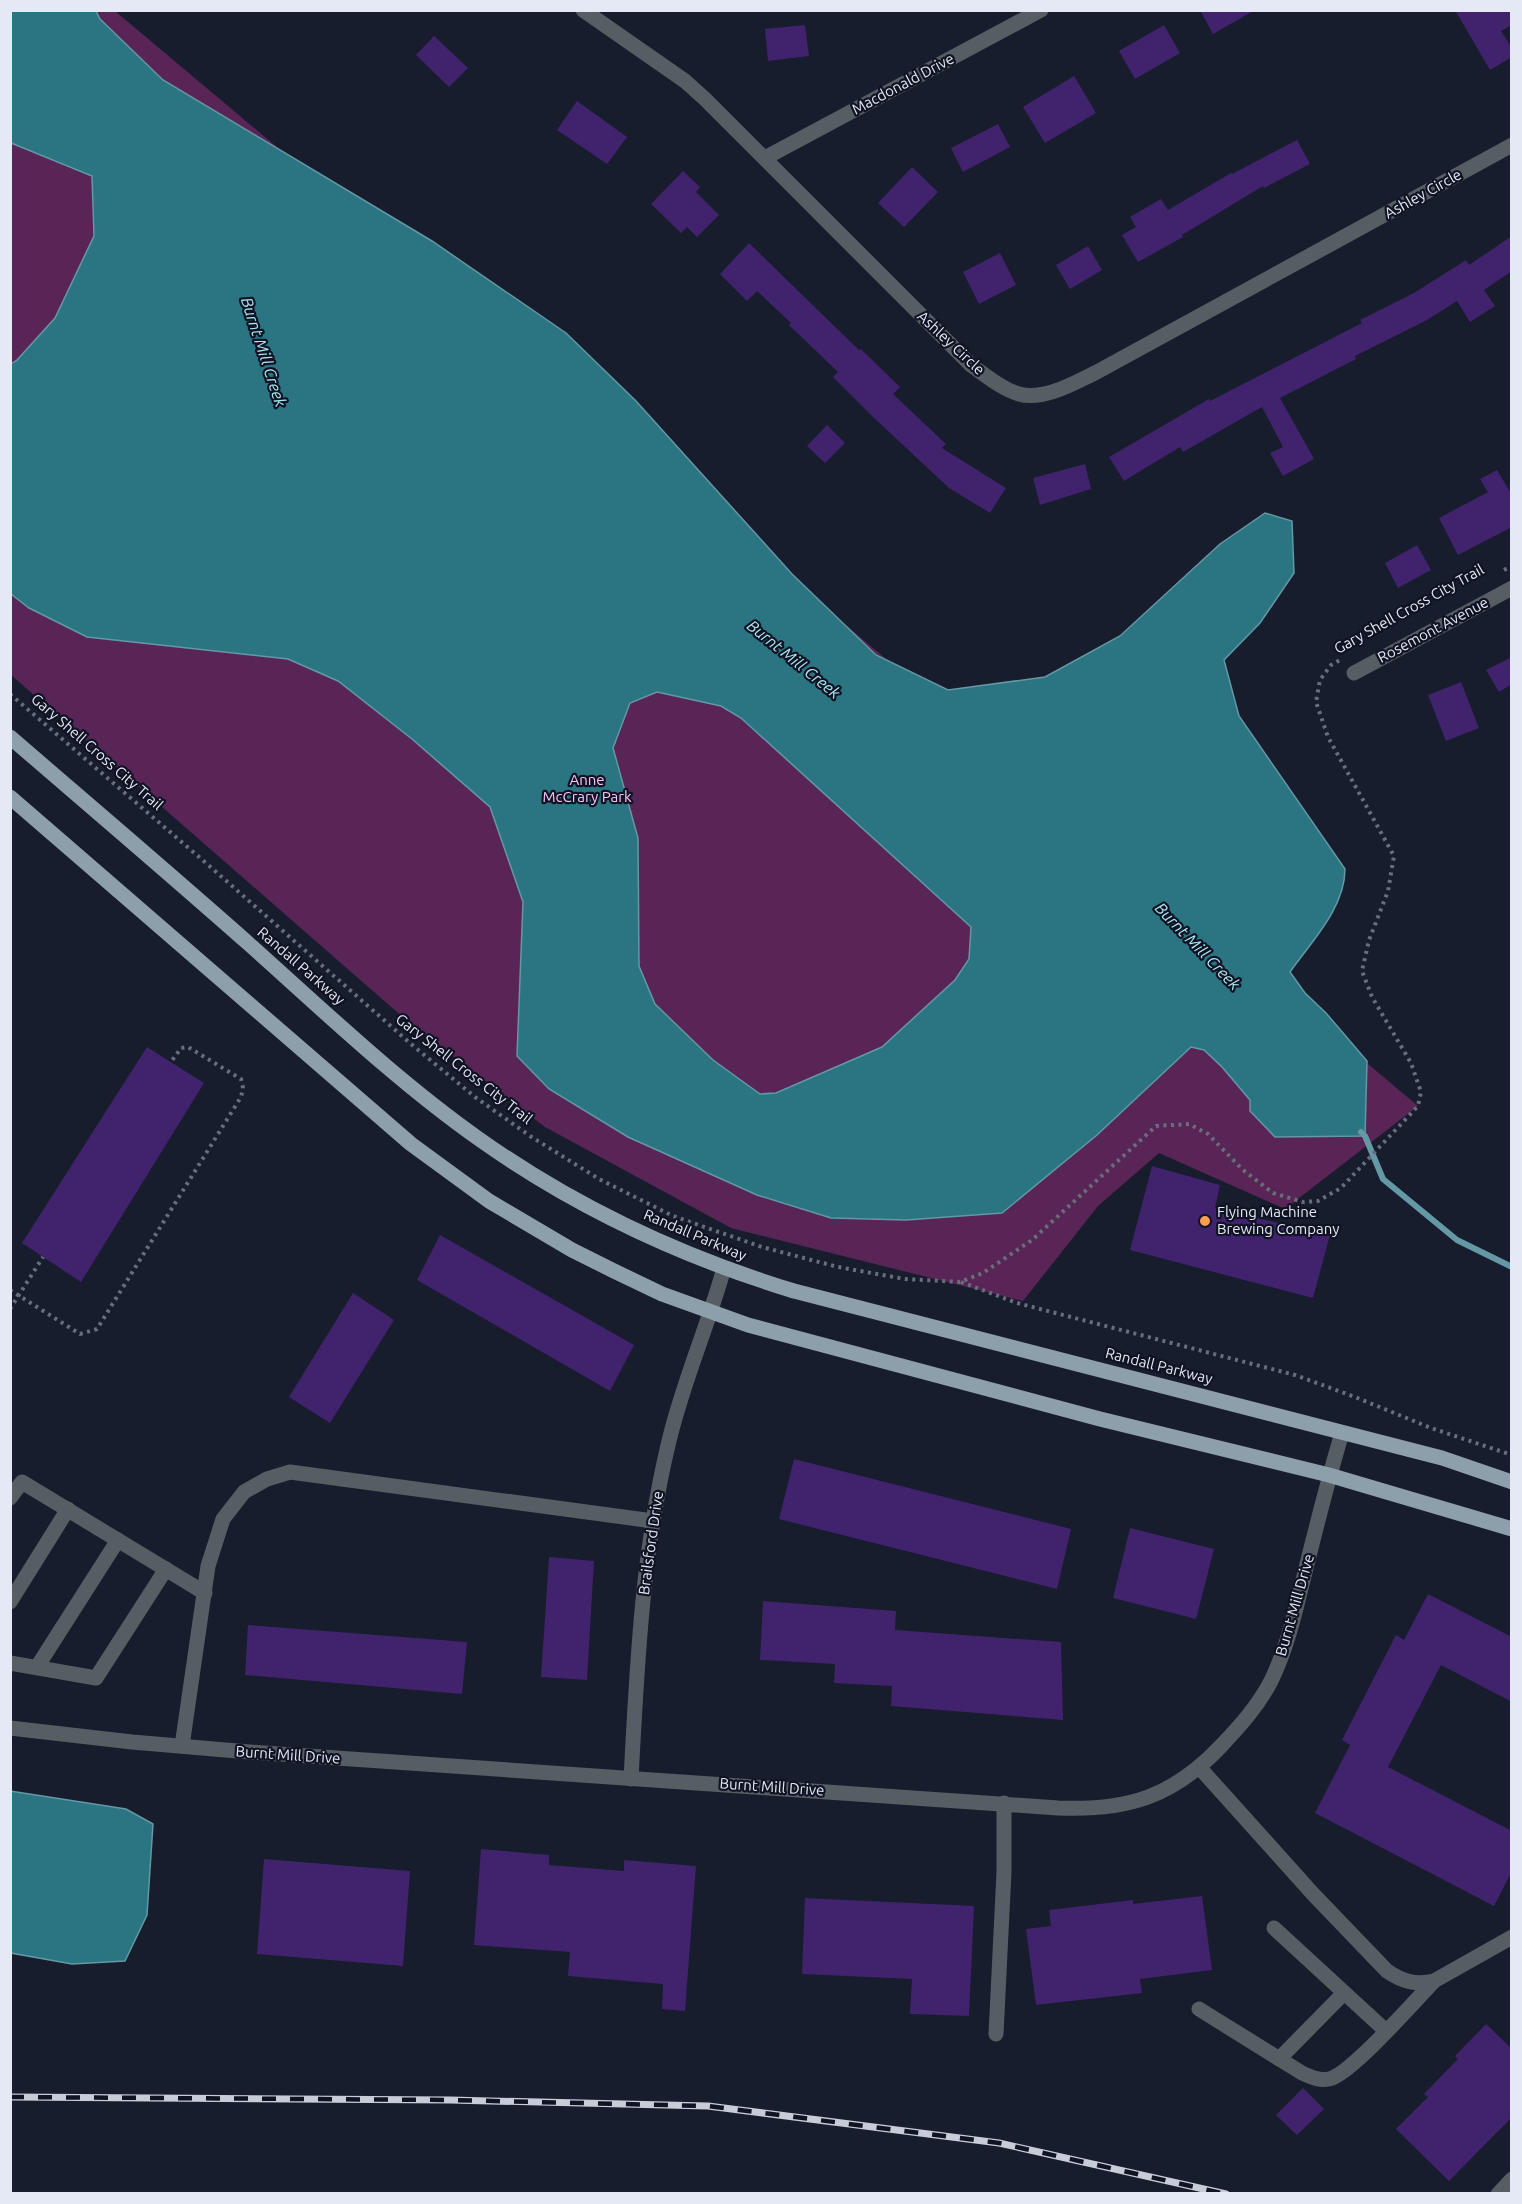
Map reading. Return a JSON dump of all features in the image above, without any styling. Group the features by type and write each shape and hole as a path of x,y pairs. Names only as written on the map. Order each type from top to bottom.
{"main road":[{"name":"Randall Parkway","path":"10,737 357,1040 462,1127 510,1161 575,1200 660,1242 724,1268 794,1291 1442,1458 1512,1482"},
{"path":"10,796 366,1106 430,1158 489,1201 572,1250 662,1294 712,1314 791,1338 1329,1475 1512,1529"}],"street":[{"name":"Macdonald Drive","path":"765,158 1041,10"},
{"name":"Ashley Circle","path":"586,11 685,81 971,365 989,378 1020,394 1039,395 1054,391 1095,373 1512,145"},
{"name":"Rosemont Avenue","path":"1354,673 1512,588"},
{"name":"Brailsford Drive","path":"631,1779 635,1690 652,1521 670,1438 712,1314 724,1268"},
{"name":"Burnt Mill Drive","path":"10,1728 182,1746 631,1779 1077,1809 1118,1805 1159,1794 1173,1787 1199,1767 1244,1722 1270,1682 1292,1627 1329,1475 1342,1433"},
{"path":"182,1746 208,1566 223,1520 244,1492 267,1479 290,1472 652,1521"},
{"path":"10,1498 22,1482 205,1593"},
{"path":"10,1602 68,1509"},
{"path":"37,1667 118,1540"},
{"path":"10,1663 96,1678 166,1569"},
{"path":"1199,1767 1313,1894 1387,1971 1397,1978 1423,1984 1434,1981 1512,1937"},
{"path":"996,2034 1004,1872 1004,1803"},
{"path":"1274,1929 1386,2031"},
{"path":"1199,2009 1309,2076 1316,2079 1329,2079 1348,2069 1434,1981"},
{"path":"1279,2059 1344,1993"},
{"path":"1498,2193 1512,2179"}],"path":[{"name":"Gary Shell Cross City Trail","path":"1501,572 1512,566"},
{"name":"Gary Shell Cross City Trail","path":"10,694 411,1044 475,1096 530,1136 599,1179 673,1216 762,1247 838,1267 906,1279 960,1282 983,1274 1032,1240 1156,1126 1189,1124 1208,1134 1243,1170 1273,1193 1303,1203 1318,1201 1341,1188 1418,1106 1421,1092 1411,1063 1372,998 1362,971 1369,940 1388,891 1394,856 1328,737 1316,702 1320,680 1331,665 1351,654"},
{"path":"10,1290 80,1334 97,1329 241,1097 243,1088 241,1079 188,1047 181,1048 171,1062"},
{"path":"10,1309 43,1257"},
{"path":"960,1282 1017,1303 1295,1375 1355,1396 1431,1428 1512,1455"}],"green space":[{"name":"Anne McCrary Park","path":"11,11 115,11 1418,1106 1285,1209 1159,1153 1098,1206 1023,1301 731,1228 545,1127 405,1019 11,675"}],"water":[{"name":"Anne McCrary Park","path":"10,11 96,11 100,19 163,80 432,241 566,333 636,401 792,574 876,655 948,690 1045,677 1120,636 1220,544 1265,513 1292,521 1294,573 1260,623 1224,660 1239,716 1345,869 1339,897 1333,911 1317,937 1290,972 1305,993 1326,1013 1367,1061 1365,1136 1275,1137 1250,1111 1250,1100 1222,1067 1204,1050 1191,1047 1097,1135 1002,1213 906,1220 831,1218 757,1195 628,1137 549,1089 517,1056 523,902 490,807 412,739 338,681 288,659 87,637 29,608 11,594 11,364 55,318 94,236 92,176 11,143","holes":["657,692 721,706 741,718 971,927 969,959 955,980 882,1047 776,1093 760,1094 713,1060 655,1004 639,966 638,838 613,748 630,703"]},
{"path":"10,1791 126,1809 153,1824 147,1915 125,1961 72,1964 11,1953"}],"building":[{"path":"1200,10 1255,10 1213,34"},
{"path":"1455,10 1512,10 1512,25 1501,31 1512,48 1512,57 1490,70"},
{"path":"805,25 809,56 768,61 765,29"},
{"path":"1164,25 1180,53 1135,79 1119,51"},
{"path":"434,36 468,68 449,87 416,55"},
{"path":"1074,76 1096,113 1045,143 1023,107"},
{"path":"577,101 627,137 607,164 557,130"},
{"path":"998,124 1010,147 963,172 951,148"},
{"path":"1297,140 1310,164 1264,188 1263,186 1182,235 1183,237 1138,262 1122,235 1136,227 1130,217 1161,199 1168,210 1231,173"},
{"path":"912,167 938,192 904,227 878,203"},
{"path":"683,171 700,187 696,192 719,215 697,237 687,227 681,233 651,204"},
{"path":"1512,236 1512,271 1484,290 1495,306 1470,322 1457,301 1427,320 1355,356 1356,359 1280,398 1314,459 1283,476 1270,453 1283,447 1262,407 1183,452 1180,447 1124,481 1109,457 1209,399 1210,401 1362,323 1360,320 1414,293 1466,260 1469,265"},
{"path":"749,243 900,387 893,394 946,444 942,448 1006,488 990,513 949,488 872,416 833,377 838,372 757,291 747,301 720,274"},
{"path":"1088,246 1102,270 1070,289 1056,265"},
{"path":"1000,253 1016,285 979,304 963,272"},
{"path":"827,425 845,443 825,463 807,446"},
{"path":"1085,464 1091,489 1040,505 1033,478"},
{"path":"1497,470 1512,495 1512,527 1458,555 1439,518 1488,492 1480,479"},
{"path":"1417,545 1431,570 1398,588 1385,563"},
{"path":"1512,657 1512,684 1499,692 1486,670"},
{"path":"1461,682 1479,728 1446,741 1428,695"},
{"path":"147,1047 204,1083 81,1282 22,1243"},
{"name":"Flying Machine Brewing Company","path":"1152,1166 1220,1185 1215,1208 1330,1235 1313,1298 1130,1250"},
{"path":"440,1235 634,1345 610,1391 417,1280"},
{"path":"353,1293 394,1320 330,1423 289,1397"},
{"path":"794,1459 1071,1529 1057,1589 779,1519"},
{"path":"1130,1528 1214,1549 1196,1619 1113,1598"},
{"path":"549,1557 594,1561 587,1680 541,1677"},
{"path":"1428,1594 1512,1637 1512,1702 1441,1665 1388,1767 1512,1831 1512,1871 1494,1906 1315,1813 1350,1745 1342,1740 1396,1635 1404,1640"},
{"path":"763,1601 896,1611 895,1630 1061,1642 1063,1720 891,1706 892,1686 834,1683 835,1664 760,1660"},
{"path":"248,1625 467,1642 462,1694 245,1675"},
{"path":"481,1849 549,1855 549,1865 624,1871 624,1860 696,1866 685,2011 662,2009 663,1984 568,1976 570,1952 474,1945"},
{"path":"264,1859 410,1871 403,1966 257,1954"},
{"path":"1202,1896 1212,1970 1140,1979 1142,1993 1036,2005 1026,1929 1051,1926 1049,1910 1133,1900 1133,1904"},
{"path":"805,1898 974,1906 969,2016 910,2014 912,1979 802,1974"},
{"path":"1486,2024 1512,2049 1512,2117 1449,2181 1396,2129 1428,2097 1424,2094 1458,2059 1455,2056"},
{"path":"1303,2088 1324,2109 1297,2135 1276,2115"}],"waterway":[{"name":"Burnt Mill Creek","path":"1361,1132 1365,1136 1383,1179 1457,1240 1512,1267"}],"railway":[{"path":"10,2097 450,2100 708,2106 999,2143 1226,2194"}],"place":[{"name":"Flying Machine Brewing Company","path":"1205,1221"}]}
